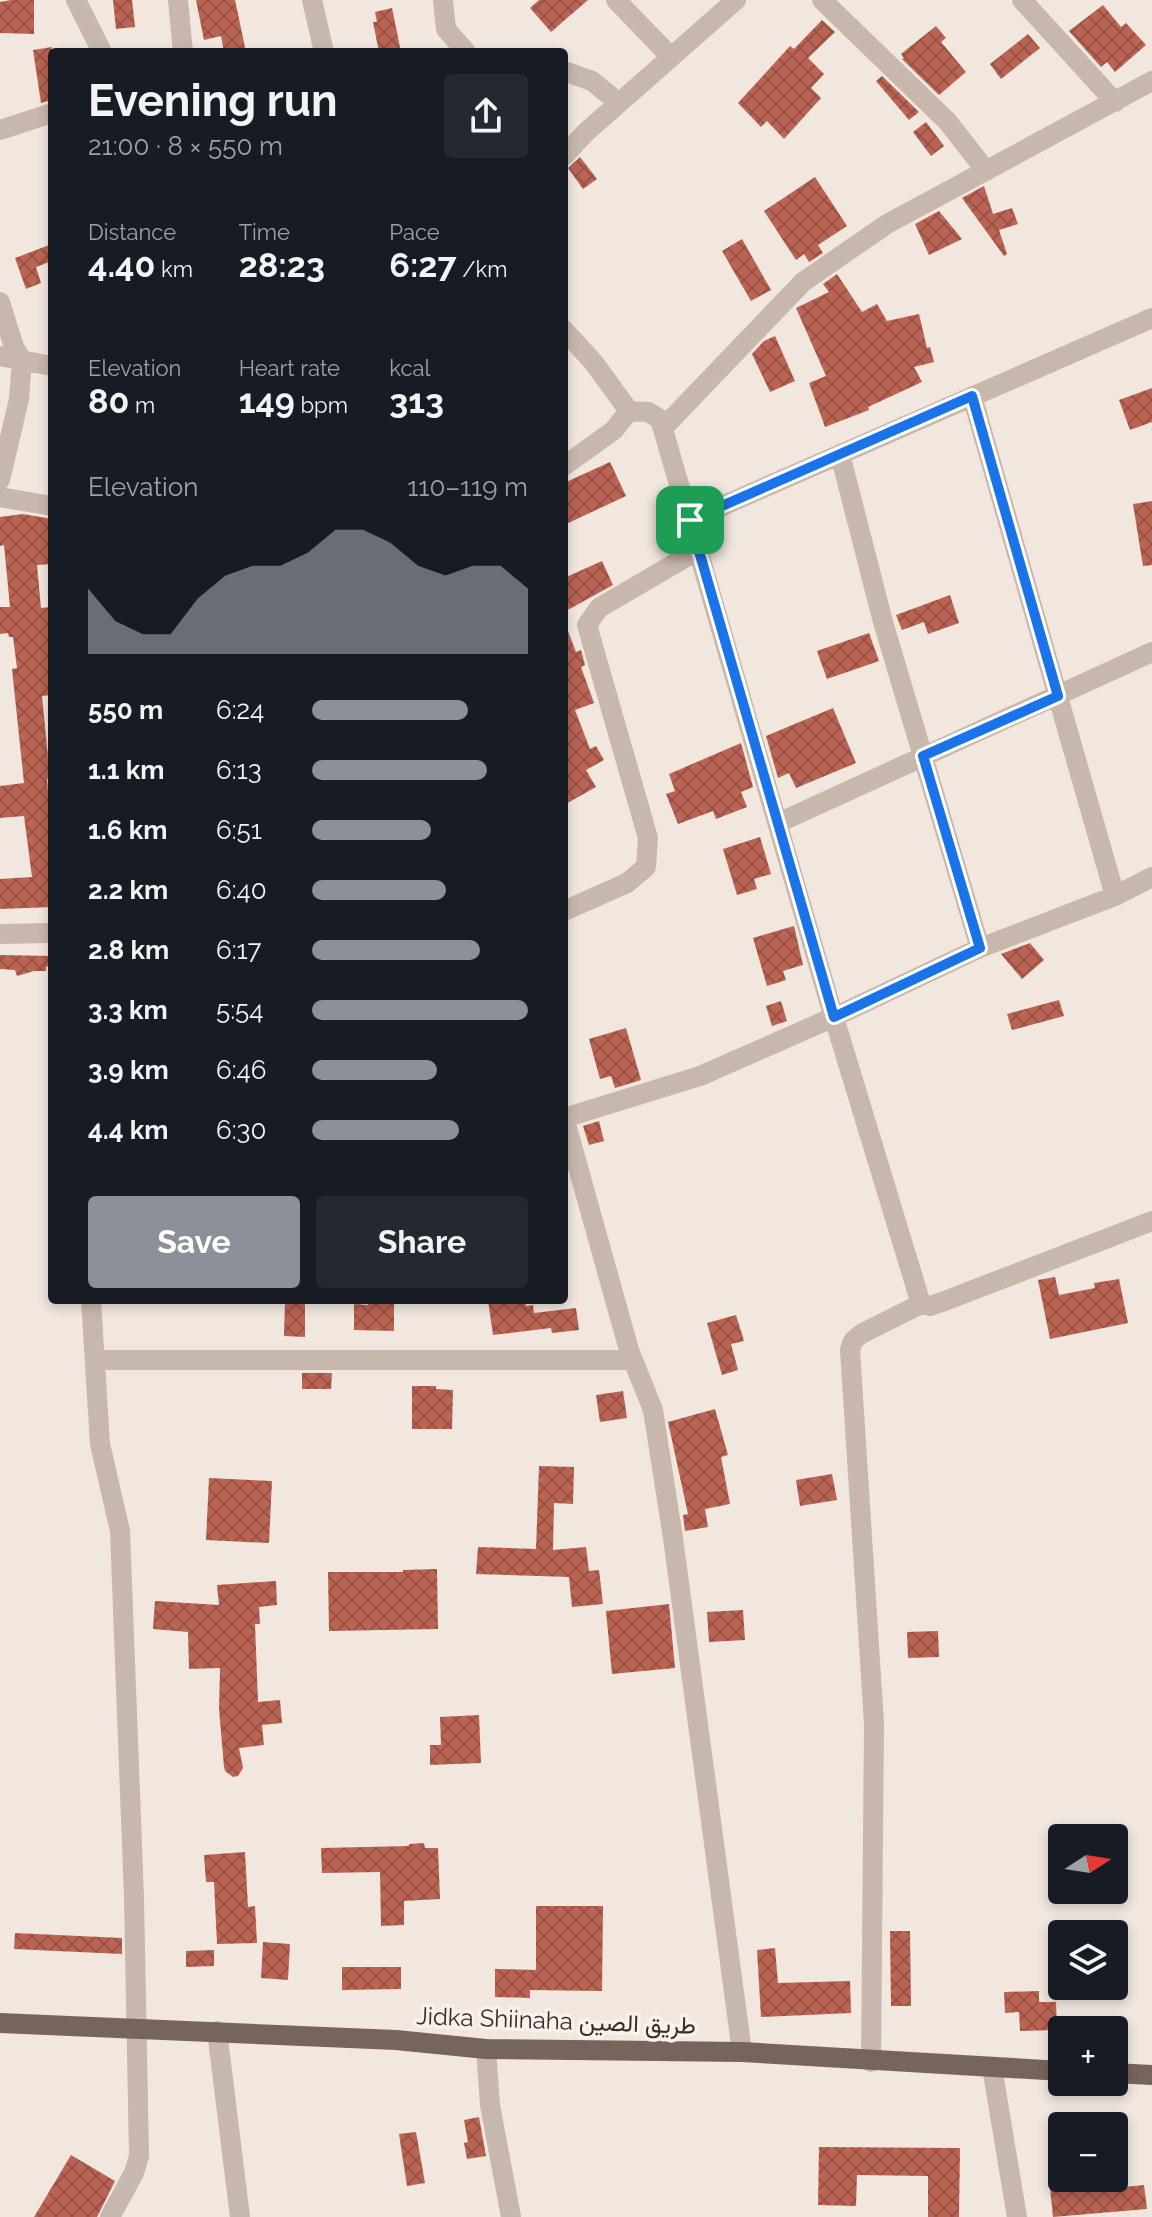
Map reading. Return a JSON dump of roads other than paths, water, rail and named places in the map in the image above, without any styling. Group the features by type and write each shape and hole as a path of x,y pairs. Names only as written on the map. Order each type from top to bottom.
{"main road":[{"name":"Jidka Shiinaha طريق الصين","path":"0,2023 396,2040 486,2049 742,2052 1048,2070"},
{"path":"1128,2074 1152,2075"}],"street":[{"path":"76,0 100,48"},
{"path":"178,0 183,48"},
{"path":"312,0 323,48"},
{"path":"443,0 446,29 463,48"},
{"path":"616,0 671,57"},
{"path":"568,152 736,0"},
{"path":"822,0 948,122 986,171"},
{"path":"1022,0 1115,102"},
{"path":"568,72 592,81 619,103"},
{"path":"663,428 803,282 887,224 1152,81"},
{"path":"0,130 48,114"},
{"path":"0,302 14,347 22,360 19,399 0,480"},
{"path":"690,520 1152,318"},
{"path":"568,334 594,363 629,411"},
{"path":"0,356 48,365"},
{"path":"972,396 1115,896"},
{"path":"568,463 614,430 629,411 655,414 660,419 921,1304"},
{"path":"840,454 883,622 980,948"},
{"path":"0,497 48,505"},
{"path":"568,909 627,883 646,867 648,838 587,625 599,608 698,550"},
{"path":"778,823 1152,652"},
{"path":"568,1116 700,1076 980,948 1115,896 1152,877"},
{"path":"0,934 48,933"},
{"path":"568,1131 633,1360 653,1410 742,2052"},
{"path":"871,2062 874,1723 850,1350 853,1341 921,1304 930,1306 942,1302 1152,1221"},
{"path":"91,1304 100,1444 120,1531 134,1897 139,2156 134,2173 110,2217"},
{"path":"95,1360 633,1360"},
{"path":"217,2031 240,2217"},
{"path":"486,2049 490,2105 511,2217"},
{"path":"992,2067 1017,2217"}]}
